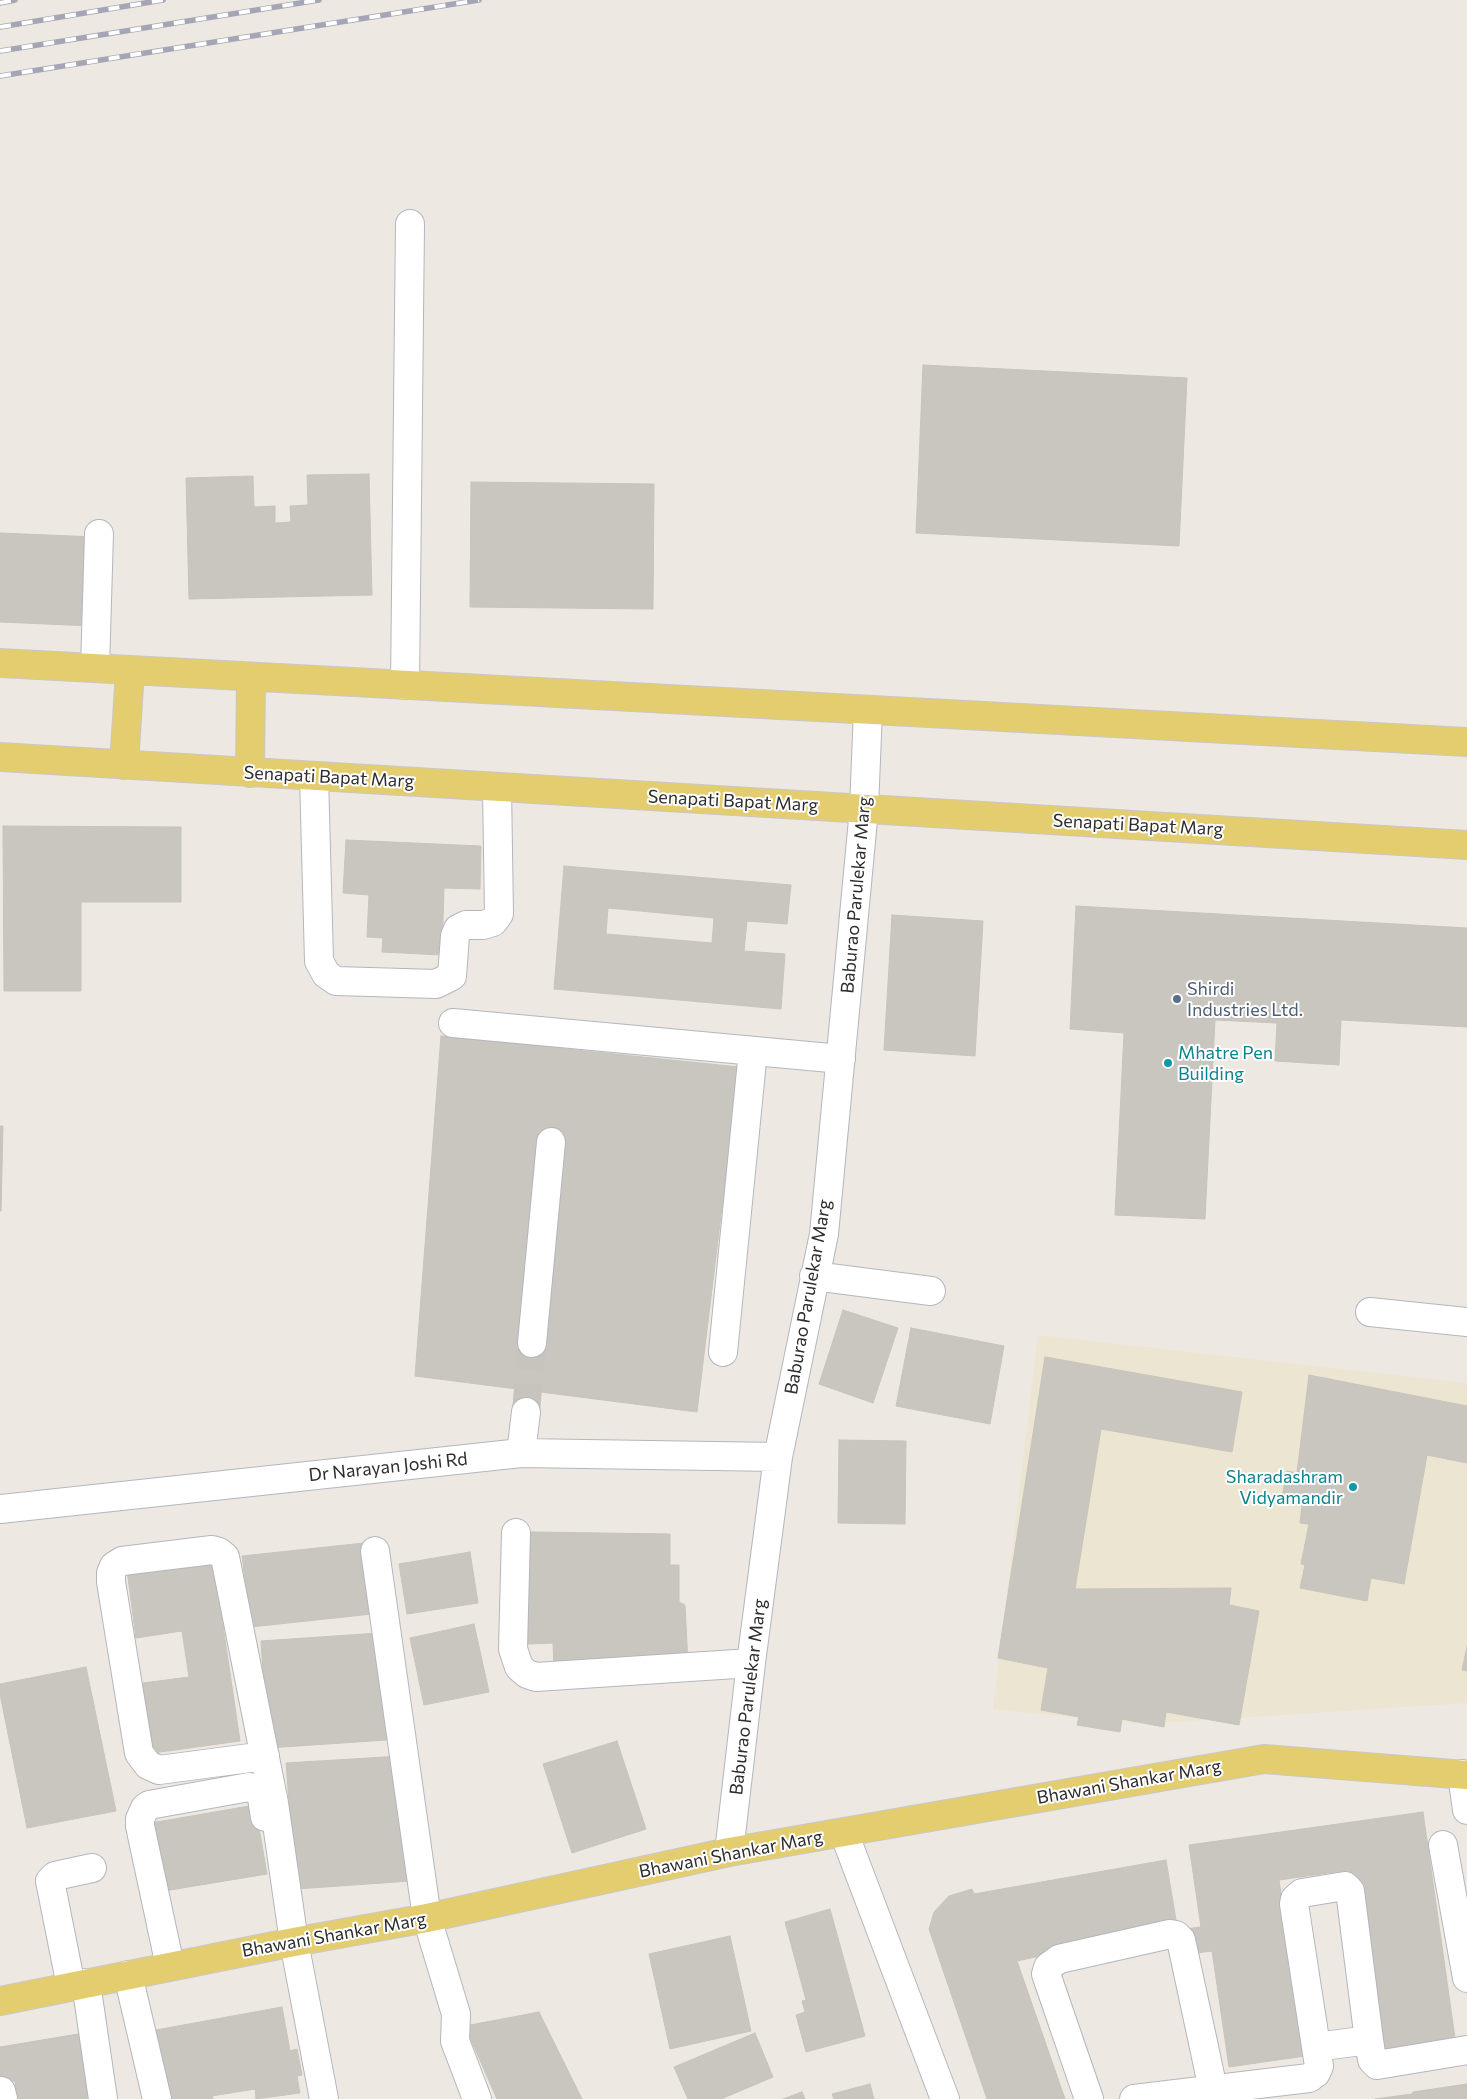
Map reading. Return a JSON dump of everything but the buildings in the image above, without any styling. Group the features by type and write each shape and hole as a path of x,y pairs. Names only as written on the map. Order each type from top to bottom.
{"main road":[{"path":"0,663 1467,742"},
{"path":"124,764 130,671"},
{"path":"250,773 252,677"},
{"name":"Senapati Bapat Marg","path":"0,757 1467,845"},
{"name":"Bhawani Shankar Marg","path":"0,2001 286,1943 427,1918 729,1852 1264,1758 1464,1775"}],"street":[{"path":"405,685 410,224"},
{"path":"95,668 99,534"},
{"name":"Baburao Parulekar Marg","path":"729,1852 750,1663 778,1458 824,1234 864,809 868,710"},
{"path":"314,776 320,961 326,974 336,981 436,984 452,976 455,936 458,930 466,925 483,925 494,922 499,914 496,787"},
{"path":"453,1023 841,1059"},
{"path":"723,1352 753,1051"},
{"path":"532,1342 551,1142"},
{"path":"814,1276 931,1291"},
{"path":"1370,1312 1467,1322"},
{"path":"521,1453 526,1412"},
{"name":"Dr Narayan Joshi Rd","path":"0,1509 521,1453 778,1458"},
{"path":"516,1533 513,1649 519,1667 527,1674 536,1677 750,1663"},
{"path":"264,1756 158,1770 148,1765 139,1753 112,1582 111,1573 114,1566 122,1561 212,1550 219,1552 225,1557 264,1756 268,1804 286,1943 324,2099"},
{"path":"376,1551 427,1918 456,2014 455,2041 477,2099"},
{"path":"1464,1775 1467,1810"},
{"path":"170,1966 140,1826 140,1819 145,1808 149,1805 249,1787 261,1792 268,1804"},
{"path":"844,1833 944,2099"},
{"path":"1443,1845 1467,1978"},
{"path":"92,1868 56,1876 50,1881 78,1984 103,2099"},
{"path":"1134,2099 1309,2078 1318,2069 1295,1899 1302,1893 1341,1886 1345,1886 1350,1891 1369,2040 1375,2065 1467,2050"},
{"path":"1089,2099 1046,1974 1048,1967 1059,1959 1170,1934 1176,1935 1181,1940 1213,2089"},
{"path":"128,1975 157,2099"},
{"path":"1316,2047 1369,2040"}],"shaded area":[{"path":"1038,1335 1467,1383 1467,1703 1144,1724 993,1709"}],"tunnel":[{"path":"526,1412 532,1343"}],"railway":[{"path":"0,3 15,0"},
{"path":"0,27 163,0"},
{"path":"0,51 319,0"},
{"path":"0,76 479,0"}],"place":[{"name":"Shirdi Industries Ltd.","path":"1177,999"},
{"name":"Mhatre Pen Building","path":"1168,1063"},
{"name":"Sharadashram Vidyamandir","path":"1353,1487"}]}
